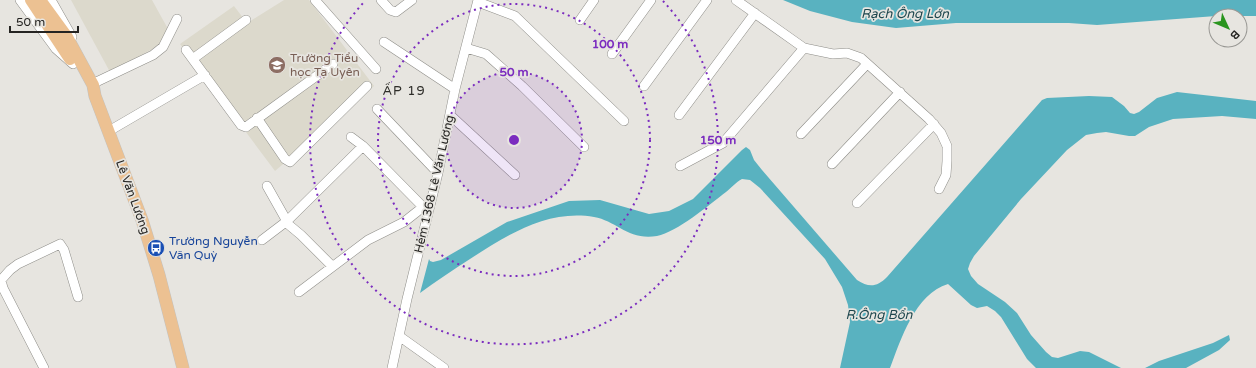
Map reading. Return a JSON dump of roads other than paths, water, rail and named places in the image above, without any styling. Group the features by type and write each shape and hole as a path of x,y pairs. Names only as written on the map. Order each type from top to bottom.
{"main road":[{"path":"31,0 45,14"},
{"path":"40,0 45,14"},
{"name":"Lê Văn Lương","path":"45,14 66,52 92,84 142,220 159,275 183,368"},
{"name":"Lê Văn Lương","path":"76,63 88,90 96,96"}],"street":[{"name":"Lê Văn Lương","path":"20,0 56,49 76,63"},
{"name":"Lê Văn Lương","path":"51,0 72,35 76,63"},
{"path":"315,0 376,69"},
{"path":"381,0 390,10 396,12 412,0"},
{"path":"580,20 594,0"},
{"path":"612,54 651,0"},
{"path":"644,86 707,0"},
{"path":"736,0 804,48 833,54 847,53 861,58 929,118 941,133 947,146 946,175 939,189"},
{"path":"478,1 515,16 624,121"},
{"name":"Hẻm 1368 Lê Văn Lương","path":"392,368 426,209 438,172 455,89 478,1"},
{"path":"679,115 755,13"},
{"path":"92,84 153,55 162,47 177,19"},
{"path":"194,58 246,20"},
{"path":"384,42 455,89"},
{"path":"466,48 486,54 522,86 584,147"},
{"path":"680,166 723,143 804,48"},
{"path":"186,50 194,58 241,125 246,127 333,64"},
{"path":"801,134 867,64"},
{"path":"109,131 205,75"},
{"path":"258,118 285,159 290,162 367,86"},
{"path":"832,164 900,92"},
{"path":"377,109 438,172"},
{"path":"450,115 515,175"},
{"path":"857,203 934,124"},
{"path":"299,292 368,240 426,209 363,146 351,137"},
{"path":"262,240 287,221 363,146"},
{"path":"267,186 289,225 332,266"},
{"path":"44,368 3,288 1,280 18,264 60,244 64,250 78,297"},
{"path":"399,336 444,368"}],"water":[{"name":"Rạch Ông Lớn","path":"783,0 1256,0 1256,16 1248,16 1248,8 1208,8 1208,17 1097,25 1069,23 956,23 896,28 852,22 810,11"},
{"name":"R.Ông Bổn","path":"1177,92 1256,101 1256,119 1222,116 1173,119 1149,127 1135,136 1106,132 1086,135 1067,150 1021,199 974,256 968,269 971,276 978,284 1005,302 1017,313 1031,335 1052,357 1058,358 1080,351 1089,352 1121,368 1036,368 1027,359 1001,317 995,311 987,306 977,308 971,305 948,284 936,289 918,307 904,331 890,368 840,368 850,322 848,305 842,287 825,259 760,188 750,180 742,179 683,224 657,236 639,236 610,222 594,217 560,217 544,220 513,233 499,241 451,271 420,293 429,259 433,262 441,260 507,222 569,201 600,200 649,214 669,211 693,199 746,147 750,150 754,160 762,170 857,280 861,283 873,285 880,283 887,277 1042,100 1047,98 1089,96 1112,97 1124,106 1130,113 1134,114 1139,112 1157,98"},
{"path":"1229,335 1230,340 1219,350 1186,368 1145,368 1159,361 1213,343"}],"place":[{"name":"Trường Tiểu học Tạ Uyên","path":"277,65"},
{"name":"Trường Nguyễn Văn Quỳ","path":"156,248"}],"district":[{"name":"ẤP 19","path":"404,91"}]}
